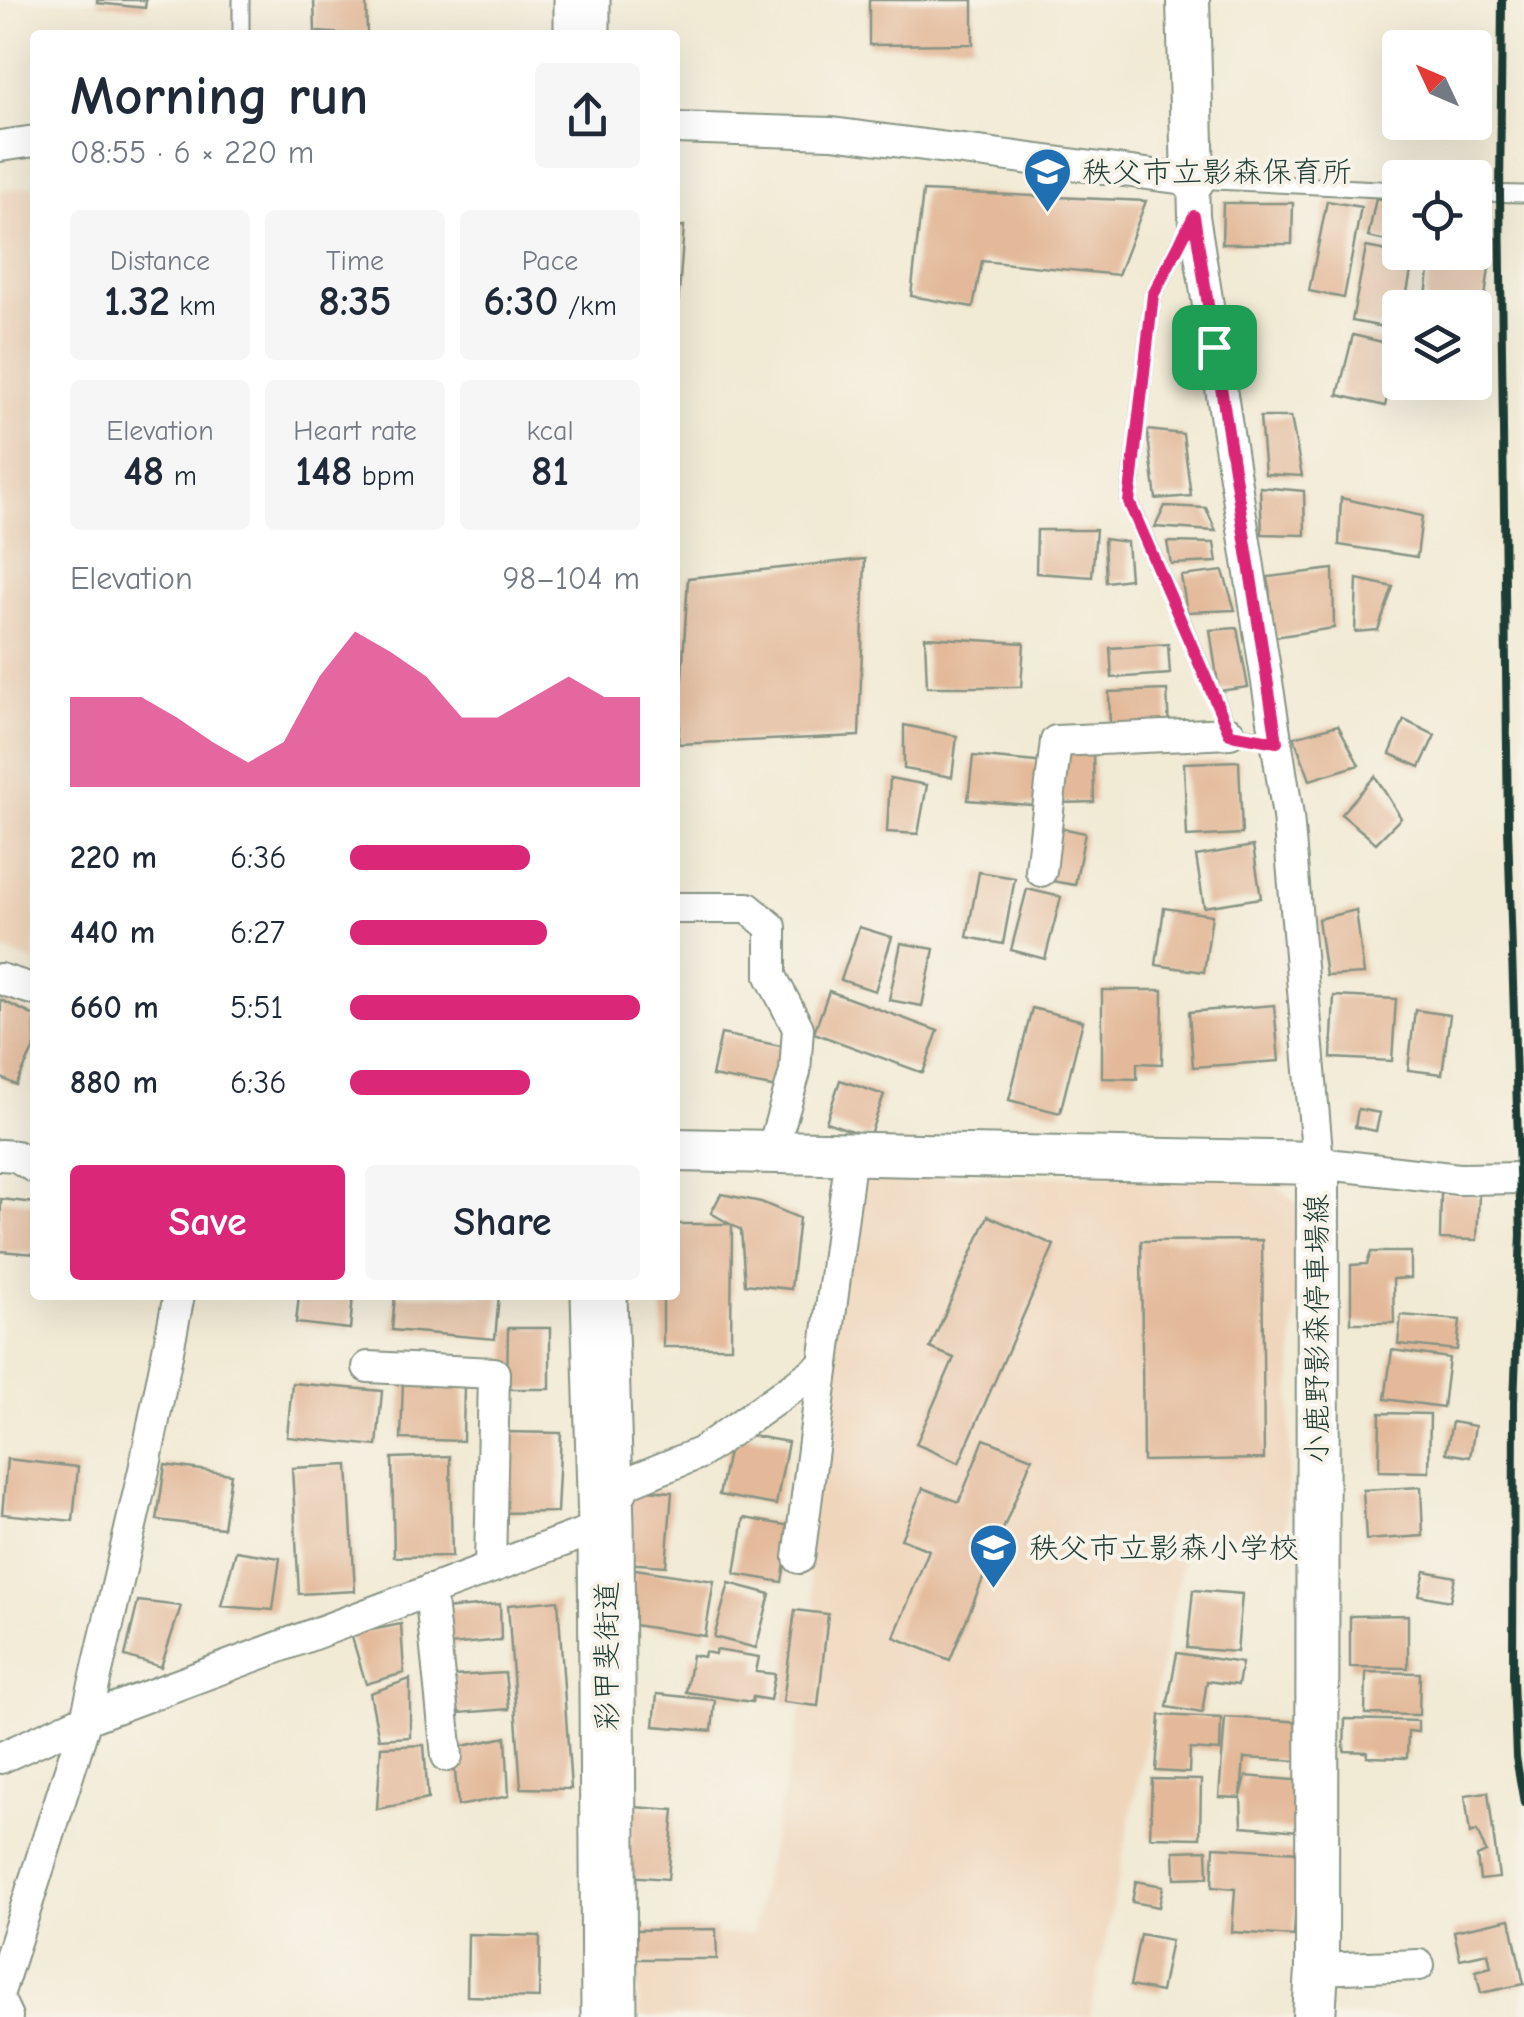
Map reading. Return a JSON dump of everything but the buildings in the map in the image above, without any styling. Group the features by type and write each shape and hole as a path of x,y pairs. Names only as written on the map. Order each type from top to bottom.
{"highway":[{"path":"582,0 582,30"},
{"name":"彩甲斐街道","path":"599,1300 606,1525 609,2017"}],"main road":[{"path":"1188,0 1193,198"},
{"name":"小鹿野影森停車場線","path":"680,1150 1318,1163 1314,2017"}],"street":[{"path":"680,128 832,133 1193,198 1288,816 1318,1163 1459,1179 1524,1178"},
{"path":"0,146 30,141"},
{"path":"1041,871 1056,741 1230,734"},
{"path":"680,908 748,908 771,927 771,976 798,1028 795,1072 772,1152"},
{"path":"0,978 30,988"},
{"path":"799,1558 851,1153"},
{"path":"0,1155 16,1156 30,1165"},
{"path":"0,1988 86,1719 144,1470 178,1300"},
{"path":"0,1758 86,1719 606,1525 626,1484 700,1454 824,1365"},
{"path":"368,1367 494,1373 490,1568"},
{"path":"430,1590 446,1756"},
{"path":"1316,1969 1419,1965"},
{"path":"0,2002 7,2017"}],"lane":[{"path":"240,30 241,0"},
{"path":"1277,742 1230,734 1129,502 1153,295 1193,198 1382,191"},
{"path":"1492,193 1524,194"}],"shaded area":[{"path":"30,186 30,960 0,949 0,191"},
{"name":"秩父市立影森小学校","path":"858,1176 1268,1177 1299,1205 1285,1542 1188,1532 1090,2017 639,2017 639,1936 752,1934 820,1625 804,1554"}],"railway":[{"path":"1502,0 1500,194 1508,827 1521,1234 1514,1402 1513,1678 1516,1757 1524,1803"}],"place":[{"name":"秩父市立影森保育所","path":"1047,214"},
{"name":"秩父市立影森小学校","path":"994,1590"}],"route":[{"path":"1194,216 1214,347 1235,479 1277,742 1230,734 1129,502 1153,295 1194,216"}]}
